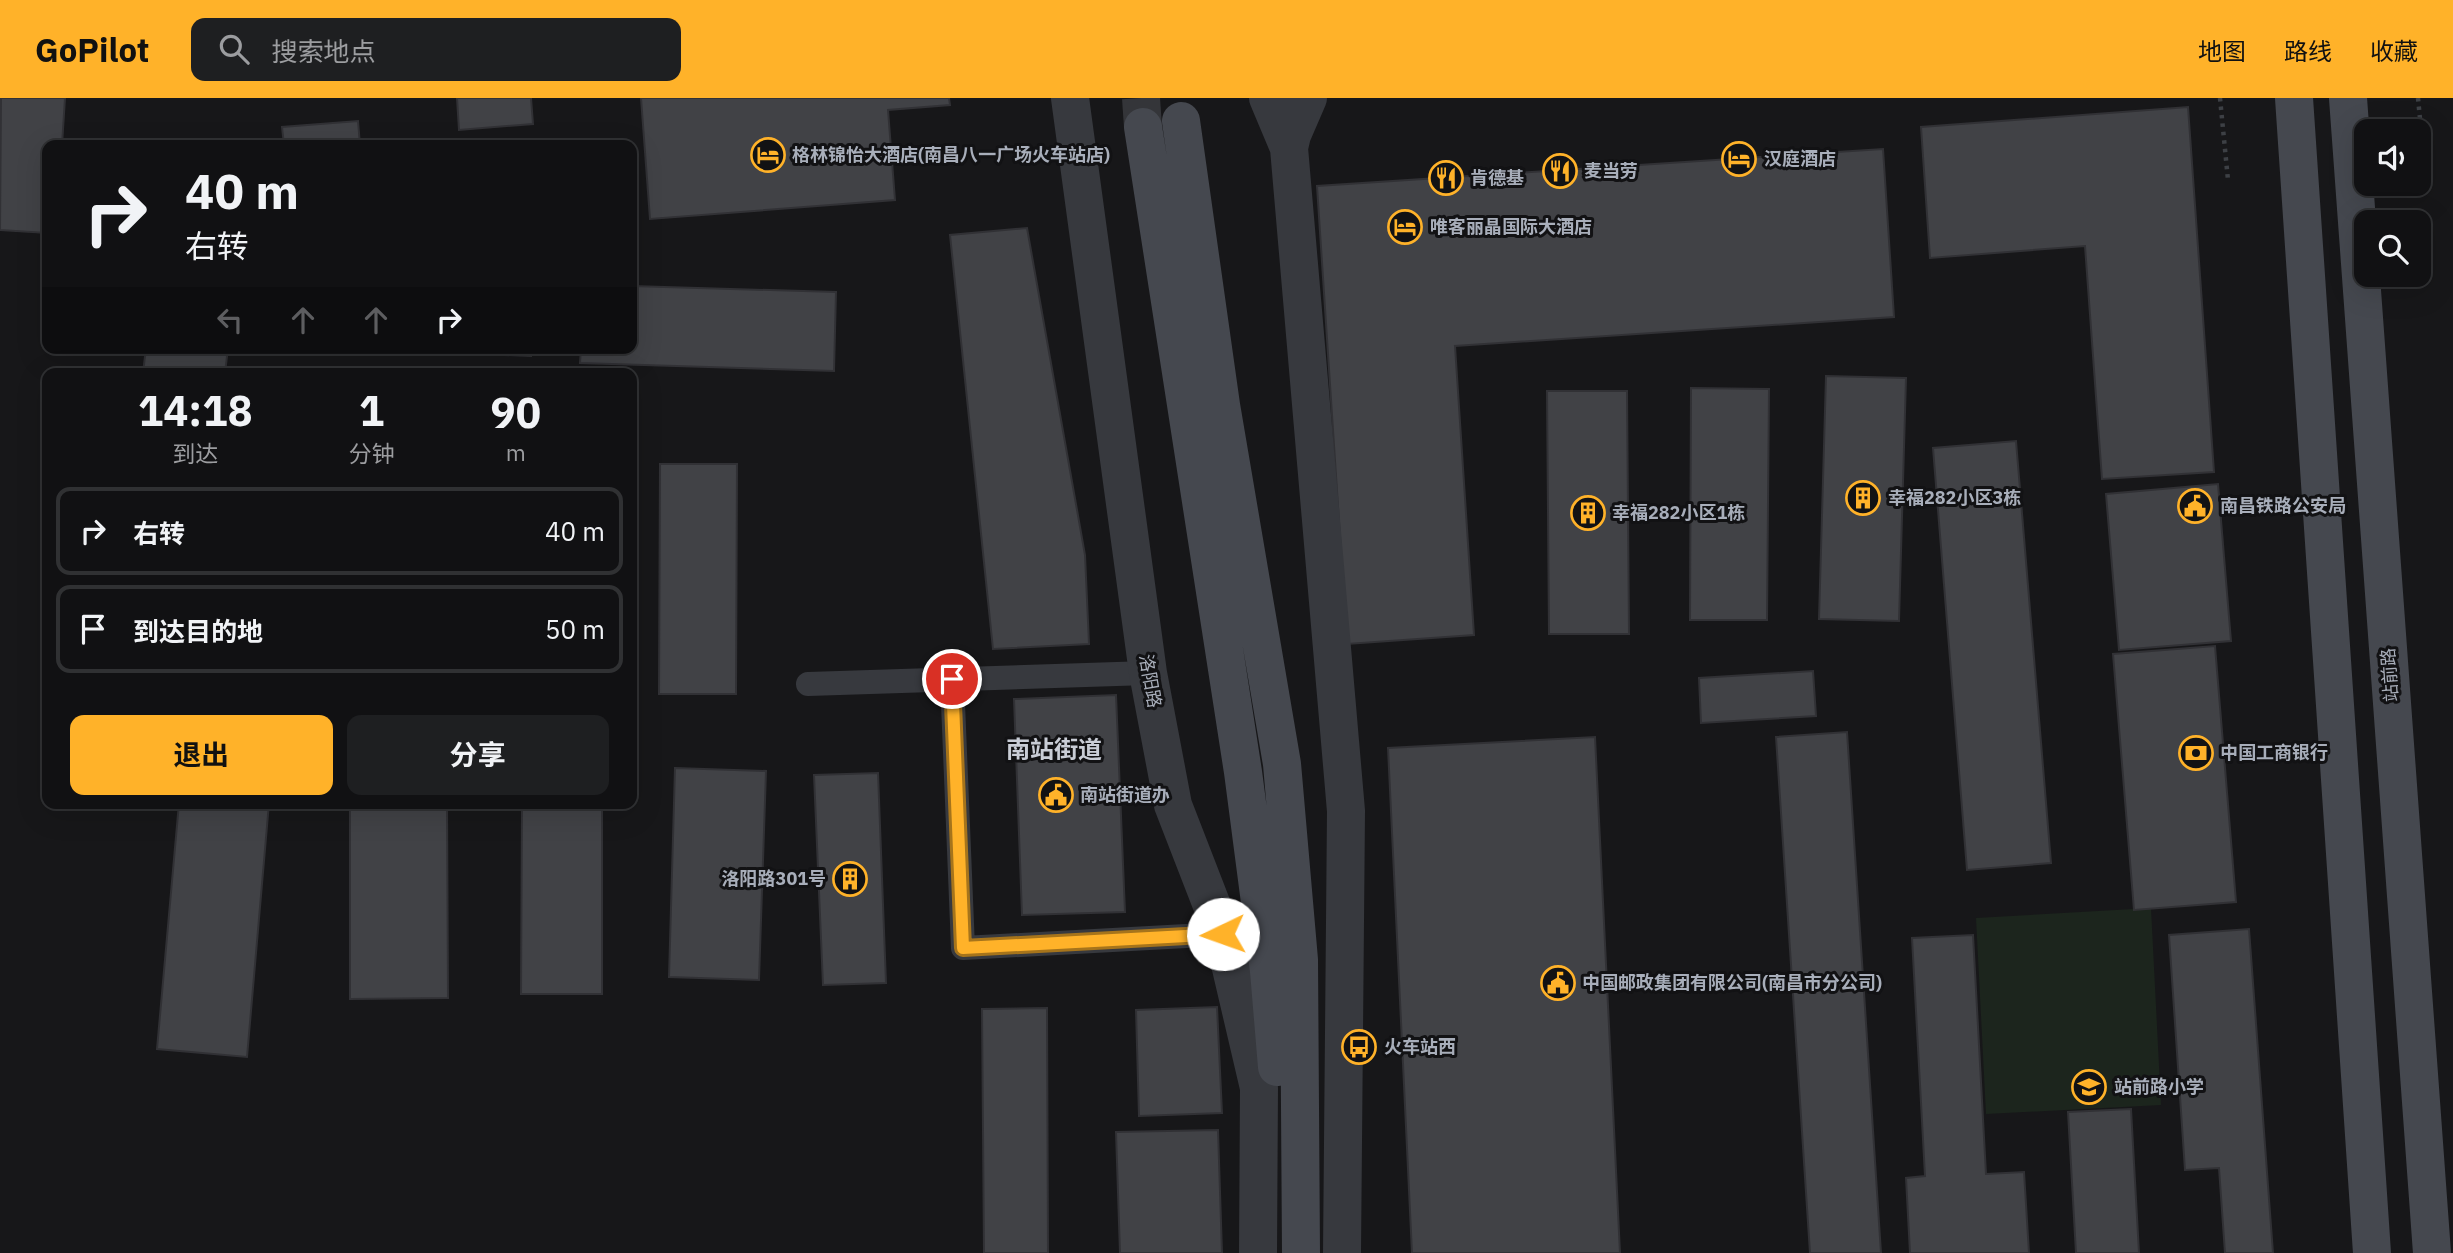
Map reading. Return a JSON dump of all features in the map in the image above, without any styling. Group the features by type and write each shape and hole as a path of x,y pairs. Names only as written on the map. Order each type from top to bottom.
{"main road":[{"path":"2349,99 2294,103 2372,1253"},
{"name":"站前路","path":"2349,99 2432,1253"},
{"path":"1181,121 1221,405 1282,764 1299,960 1301,1253"},
{"path":"1143,127 1243,772 1269,971 1279,1093 1277,1253"}],"street":[{"path":"1268,98 1289,148 1346,811 1342,1253"},
{"path":"1289,148 1308,98"},
{"name":"洛阳路","path":"1072,102 1148,673 1173,804 1223,934 1259,1088 1258,1253"}],"lane":[{"path":"807,684 1148,673"},
{"path":"952,679 963,948 1223,934"}],"path":[{"path":"2220,98 2228,180"},
{"path":"2418,98 2420,119"}],"shaded area":[{"path":"2151,908 2161,1105 1986,1114 1976,918"}],"building":[{"path":"1,98 65,98 62,140 42,140 42,233 0,230"},
{"path":"457,98 531,98 533,124 459,130"},
{"name":"格林锦怡大酒店(南昌八一广场火车站店)","path":"641,98 949,98 950,105 888,110 895,200 650,219"},
{"path":"2188,107 2214,472 2102,479 2085,246 1930,258 1921,127"},
{"path":"358,121 360,140 283,140 282,127"},
{"path":"1883,149 1894,317 1455,346 1474,635 1347,644 1317,186"},
{"path":"1027,228 1085,555 1089,644 993,649 950,235"},
{"path":"637,286 836,292 834,371 580,363 581,354 637,354"},
{"path":"145,354 227,354 226,368 144,368"},
{"path":"480,354 531,354 531,356"},
{"name":"幸福282小区3栋","path":"1826,376 1906,378 1899,621 1819,619"},
{"path":"1691,388 1769,389 1767,620 1690,620"},
{"name":"幸福282小区1栋","path":"1547,391 1627,391 1629,634 1549,634"},
{"path":"2016,441 2051,863 1967,870 1933,448"},
{"path":"660,464 737,464 736,694 659,694"},
{"path":"2218,484 2231,641 2119,650 2106,494"},
{"path":"2215,646 2236,902 2134,910 2113,654"},
{"path":"1813,671 1816,716 1701,723 1699,678"},
{"path":"1116,695 1125,912 1022,915 1014,699"},
{"path":"1847,732 1881,1253 1810,1253 1776,737"},
{"path":"1595,737 1620,1253 1412,1253 1388,748"},
{"path":"675,768 766,771 759,980 669,977"},
{"name":"洛阳路301号","path":"878,773 886,983 823,985 814,775"},
{"path":"178,809 268,809 247,1057 157,1049"},
{"path":"350,809 447,809 448,998 350,999"},
{"path":"522,809 602,809 602,994 521,994"},
{"path":"2249,929 2273,1253 2225,1253 2219,1168 2185,1170 2169,935"},
{"path":"1973,935 1986,1174 2024,1172 2029,1253 1910,1253 1906,1178 1925,1176 1912,938"},
{"path":"1217,1007 1222,1113 1139,1116 1136,1010"},
{"path":"1047,1008 1048,1253 984,1253 982,1009"},
{"path":"2131,1109 2139,1253 2076,1253 2068,1112"},
{"path":"1218,1130 1222,1253 1120,1253 1116,1132"}],"tunnel":[{"path":"1141,98 1143,127"}],"place":[{"name":"格林锦怡大酒店(南昌八一广场火车站店)","path":"768,155"},
{"name":"汉庭酒店","path":"1739,159"},
{"name":"麦当劳","path":"1560,171"},
{"name":"肯德基","path":"1446,178"},
{"name":"唯客丽晶国际大酒店","path":"1405,227"},
{"name":"幸福282小区3栋","path":"1863,498"},
{"name":"南昌铁路公安局","path":"2195,506"},
{"name":"幸福282小区1栋","path":"1588,513"},
{"name":"中国工商银行","path":"2196,753"},
{"name":"南站街道办","path":"1056,795"},
{"name":"洛阳路301号","path":"850,879"},
{"name":"中国邮政集团有限公司(南昌市分公司)","path":"1558,983"},
{"name":"火车站西","path":"1359,1047"},
{"name":"站前路小学","path":"2089,1087"}],"district":[{"name":"南站街道","path":"1054,750"}],"route":[{"path":"952,679 963,948 1223,934"}]}
